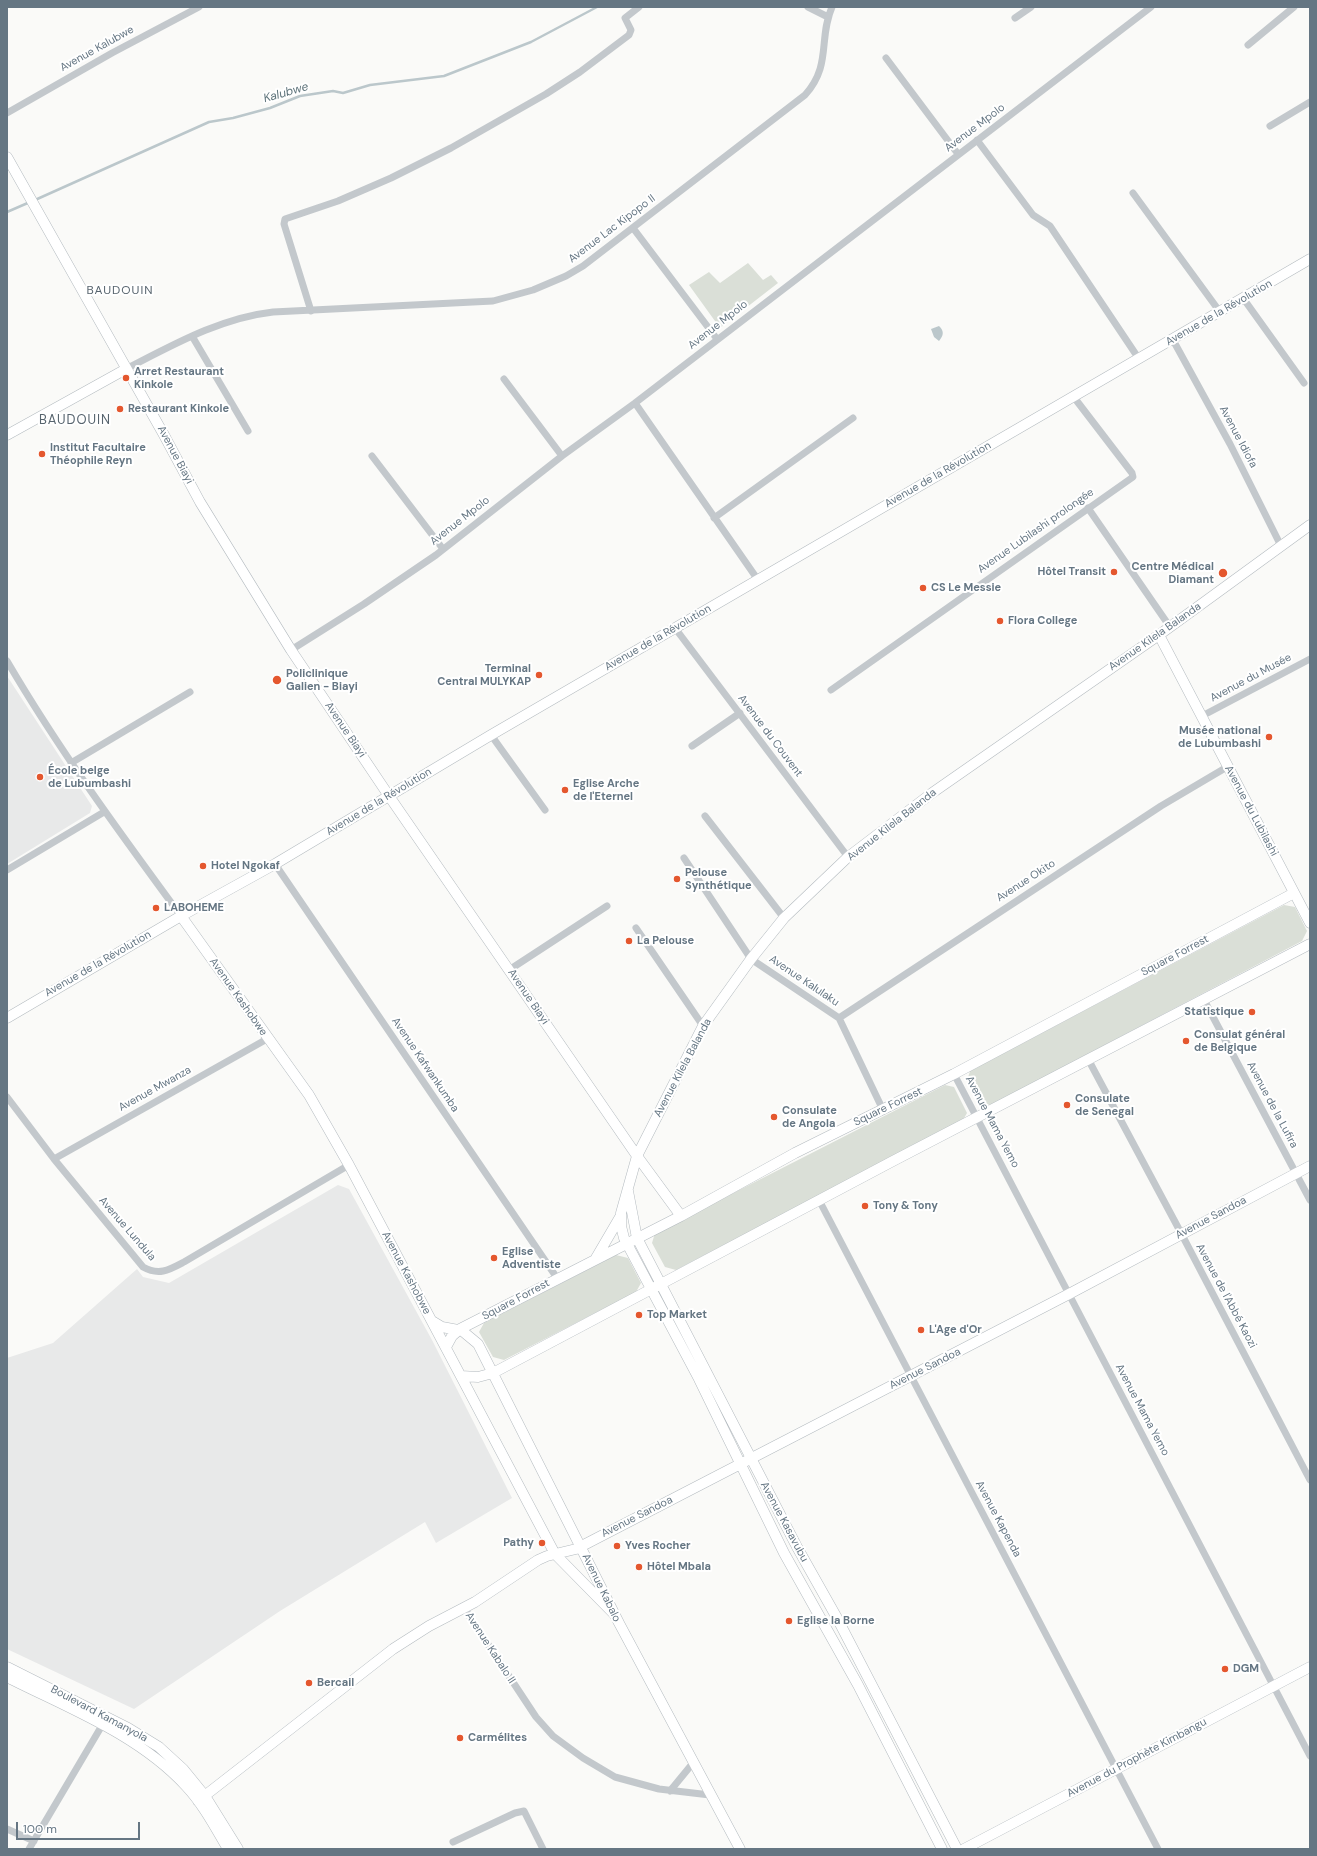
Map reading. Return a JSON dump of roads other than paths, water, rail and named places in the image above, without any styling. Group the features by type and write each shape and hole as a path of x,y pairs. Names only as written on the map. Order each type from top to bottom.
{"street":[{"name":"Avenue Kalubwe","path":"7,113 112,53 200,7"},
{"path":"311,311 284,224 285,219 338,201 390,178 451,148 517,112 580,72 629,35 631,30 625,18 639,7"},
{"path":"808,7 828,17"},
{"name":"Avenue Lac Kipopo II","path":"126,369 192,336 248,315 273,312 476,303 508,298 533,290 566,276 583,266 805,96 813,86 822,67 828,17 832,7"},
{"path":"1016,18 1031,7"},
{"name":"Avenue Mpolo","path":"291,650 364,604 444,549 562,456 635,403 1151,7"},
{"path":"1248,45 1294,7"},
{"path":"886,58 958,154"},
{"path":"1270,126 1310,102"},
{"path":"977,140 1033,215 1050,226 1139,359"},
{"name":"Avenue Biayi","path":"7,157 161,429 200,502 291,650 389,796 680,1216"},
{"path":"1134,193 1220,312"},
{"path":"633,228 717,339"},
{"name":"Avenue de la Révolution","path":"7,1018 180,916 275,864 491,735 1310,259"},
{"path":"1243,298 1304,382"},
{"path":"192,336 248,431"},
{"name":"Avenue Idiofa","path":"1173,340 1230,444 1281,546"},
{"path":"7,435 126,369"},
{"path":"504,379 562,456"},
{"name":"Avenue Lubilashi prolongée","path":"831,690 1133,476 1073,396"},
{"path":"635,403 758,580"},
{"path":"714,518 853,418"},
{"path":"372,456 444,549"},
{"path":"1088,508 1170,627"},
{"name":"Avenue Kilela Balanda","path":"627,1244 622,1232 620,1217 637,1156 703,1026 751,959 784,918 848,857 932,793 1159,635 1310,525"},
{"name":"Avenue du Couvent","path":"675,628 848,857"},
{"name":"Avenue du Lubilashi","path":"1159,635 1310,923"},
{"name":"Avenue du Musée","path":"1202,716 1310,659"},
{"name":"Avenue Kashobwe","path":"7,661 71,763 104,812 309,1095 349,1165 446,1347"},
{"path":"71,763 190,692"},
{"path":"692,746 740,713"},
{"path":"491,735 545,810"},
{"name":"Avenue Okito","path":"839,1018 1161,806 1227,766"},
{"path":"7,870 104,812"},
{"path":"705,816 784,918"},
{"path":"684,858 751,959"},
{"name":"Avenue Kafwankumba","path":"275,864 557,1278"},
{"name":"Square Forrest","path":"446,1347 459,1330 557,1278 627,1244 795,1153 954,1074 1294,893"},
{"path":"510,970 607,906"},
{"path":"636,928 703,1026"},
{"path":"462,1376 478,1377 493,1373 819,1200 1310,944"},
{"name":"Avenue Kalulaku","path":"751,959 839,1018 883,1110"},
{"name":"Avenue de la Lufira","path":"1204,1000 1310,1200"},
{"name":"Avenue Mwanza","path":"54,1159 267,1039"},
{"name":"Avenue de l'Abbé Kaozi","path":"1088,1059 1310,1480"},
{"name":"Avenue Mama Yemo","path":"954,1074 1310,1756"},
{"name":"Avenue Lundula","path":"7,1097 54,1159 143,1267 156,1272 164,1272 184,1262 349,1165"},
{"name":"Avenue Sandoa","path":"464,1608 482,1598 538,1560 570,1551 580,1546 1069,1294 1181,1233 1310,1166"},
{"name":"Avenue Kasavubu","path":"628,1190 637,1238 661,1284 746,1461 784,1553 854,1678 942,1849"},
{"name":"Avenue Kapenda","path":"819,1200 1158,1849"},
{"path":"595,1260 620,1217"},
{"name":"Avenue Kasavubu","path":"627,1244 746,1461 866,1672 957,1849"},
{"path":"431,1320 442,1327 459,1330"},
{"name":"Avenue Kabalo","path":"459,1330 478,1344 614,1614 740,1849"},
{"path":"446,1347 555,1554 614,1614"},
{"name":"Avenue Kabalo II","path":"202,1799 393,1649 429,1626 464,1608 536,1717 553,1736 583,1758 615,1777 636,1784 670,1791 710,1795"},
{"name":"Boulevard Kamanyola","path":"7,1667 105,1721 154,1757 185,1786 202,1799 238,1849"},
{"name":"Avenue du Prophète Kimbangu","path":"964,1849 1310,1667"},
{"name":"Boulevard Kamanyola","path":"7,1677 105,1721"},
{"path":"29,1849 105,1721"},
{"path":"670,1791 693,1763"},
{"name":"Boulevard Kamanyola","path":"202,1799 228,1849"},
{"path":"453,1842 515,1813 524,1811 543,1849"},
{"path":"7,1830 34,1841"}],"waterway":[{"name":"Kalubwe","path":"35,200 209,122 233,118 270,108 300,96 333,91 343,93 370,85 444,76 531,42 597,7"},
{"name":"Kalubwe","path":"7,212 30,202"}],"place":[{"name":"Arret Restaurant Kinkole","path":"126,378"},
{"name":"Restaurant Kinkole","path":"120,409"},
{"name":"Institut Facultaire Théophile Reyn","path":"42,454"},
{"name":"Hôtel Transit","path":"1114,572"},
{"name":"Centre Médical Diamant","path":"1223,573"},
{"name":"CS Le Messie","path":"923,588"},
{"name":"Flora College","path":"1000,621"},
{"name":"Terminal Central MULYKAP","path":"539,675"},
{"name":"Policlinique Galien - Biayi","path":"277,680"},
{"name":"Musée national de Lubumbashi","path":"1269,737"},
{"name":"École belge de Lubumbashi","path":"40,777"},
{"name":"Eglise Arche de l'Eternel","path":"565,790"},
{"name":"Hotel Ngokaf","path":"203,866"},
{"name":"Pelouse Synthétique","path":"677,879"},
{"name":"LABOHEME","path":"156,908"},
{"name":"La Pelouse","path":"629,941"},
{"name":"Statistique","path":"1252,1012"},
{"name":"Consulat général de Belgique","path":"1186,1041"},
{"name":"Consulate de Senegal","path":"1067,1105"},
{"name":"Consulate de Angola","path":"774,1117"},
{"name":"Tony & Tony","path":"865,1206"},
{"name":"Eglise Adventiste","path":"494,1258"},
{"name":"Top Market","path":"639,1315"},
{"name":"L'Age d'Or","path":"921,1330"},
{"name":"Pathy","path":"542,1543"},
{"name":"Yves Rocher","path":"617,1546"},
{"name":"Hôtel Mbala","path":"639,1567"},
{"name":"Eglise la Borne","path":"789,1621"},
{"name":"DGM","path":"1225,1669"},
{"name":"Bercail","path":"309,1683"},
{"name":"Carmélites","path":"460,1738"}],"district":[{"name":"BAUDOUIN","path":"120,291"},
{"name":"BAUDOUIN","path":"75,421"}]}
